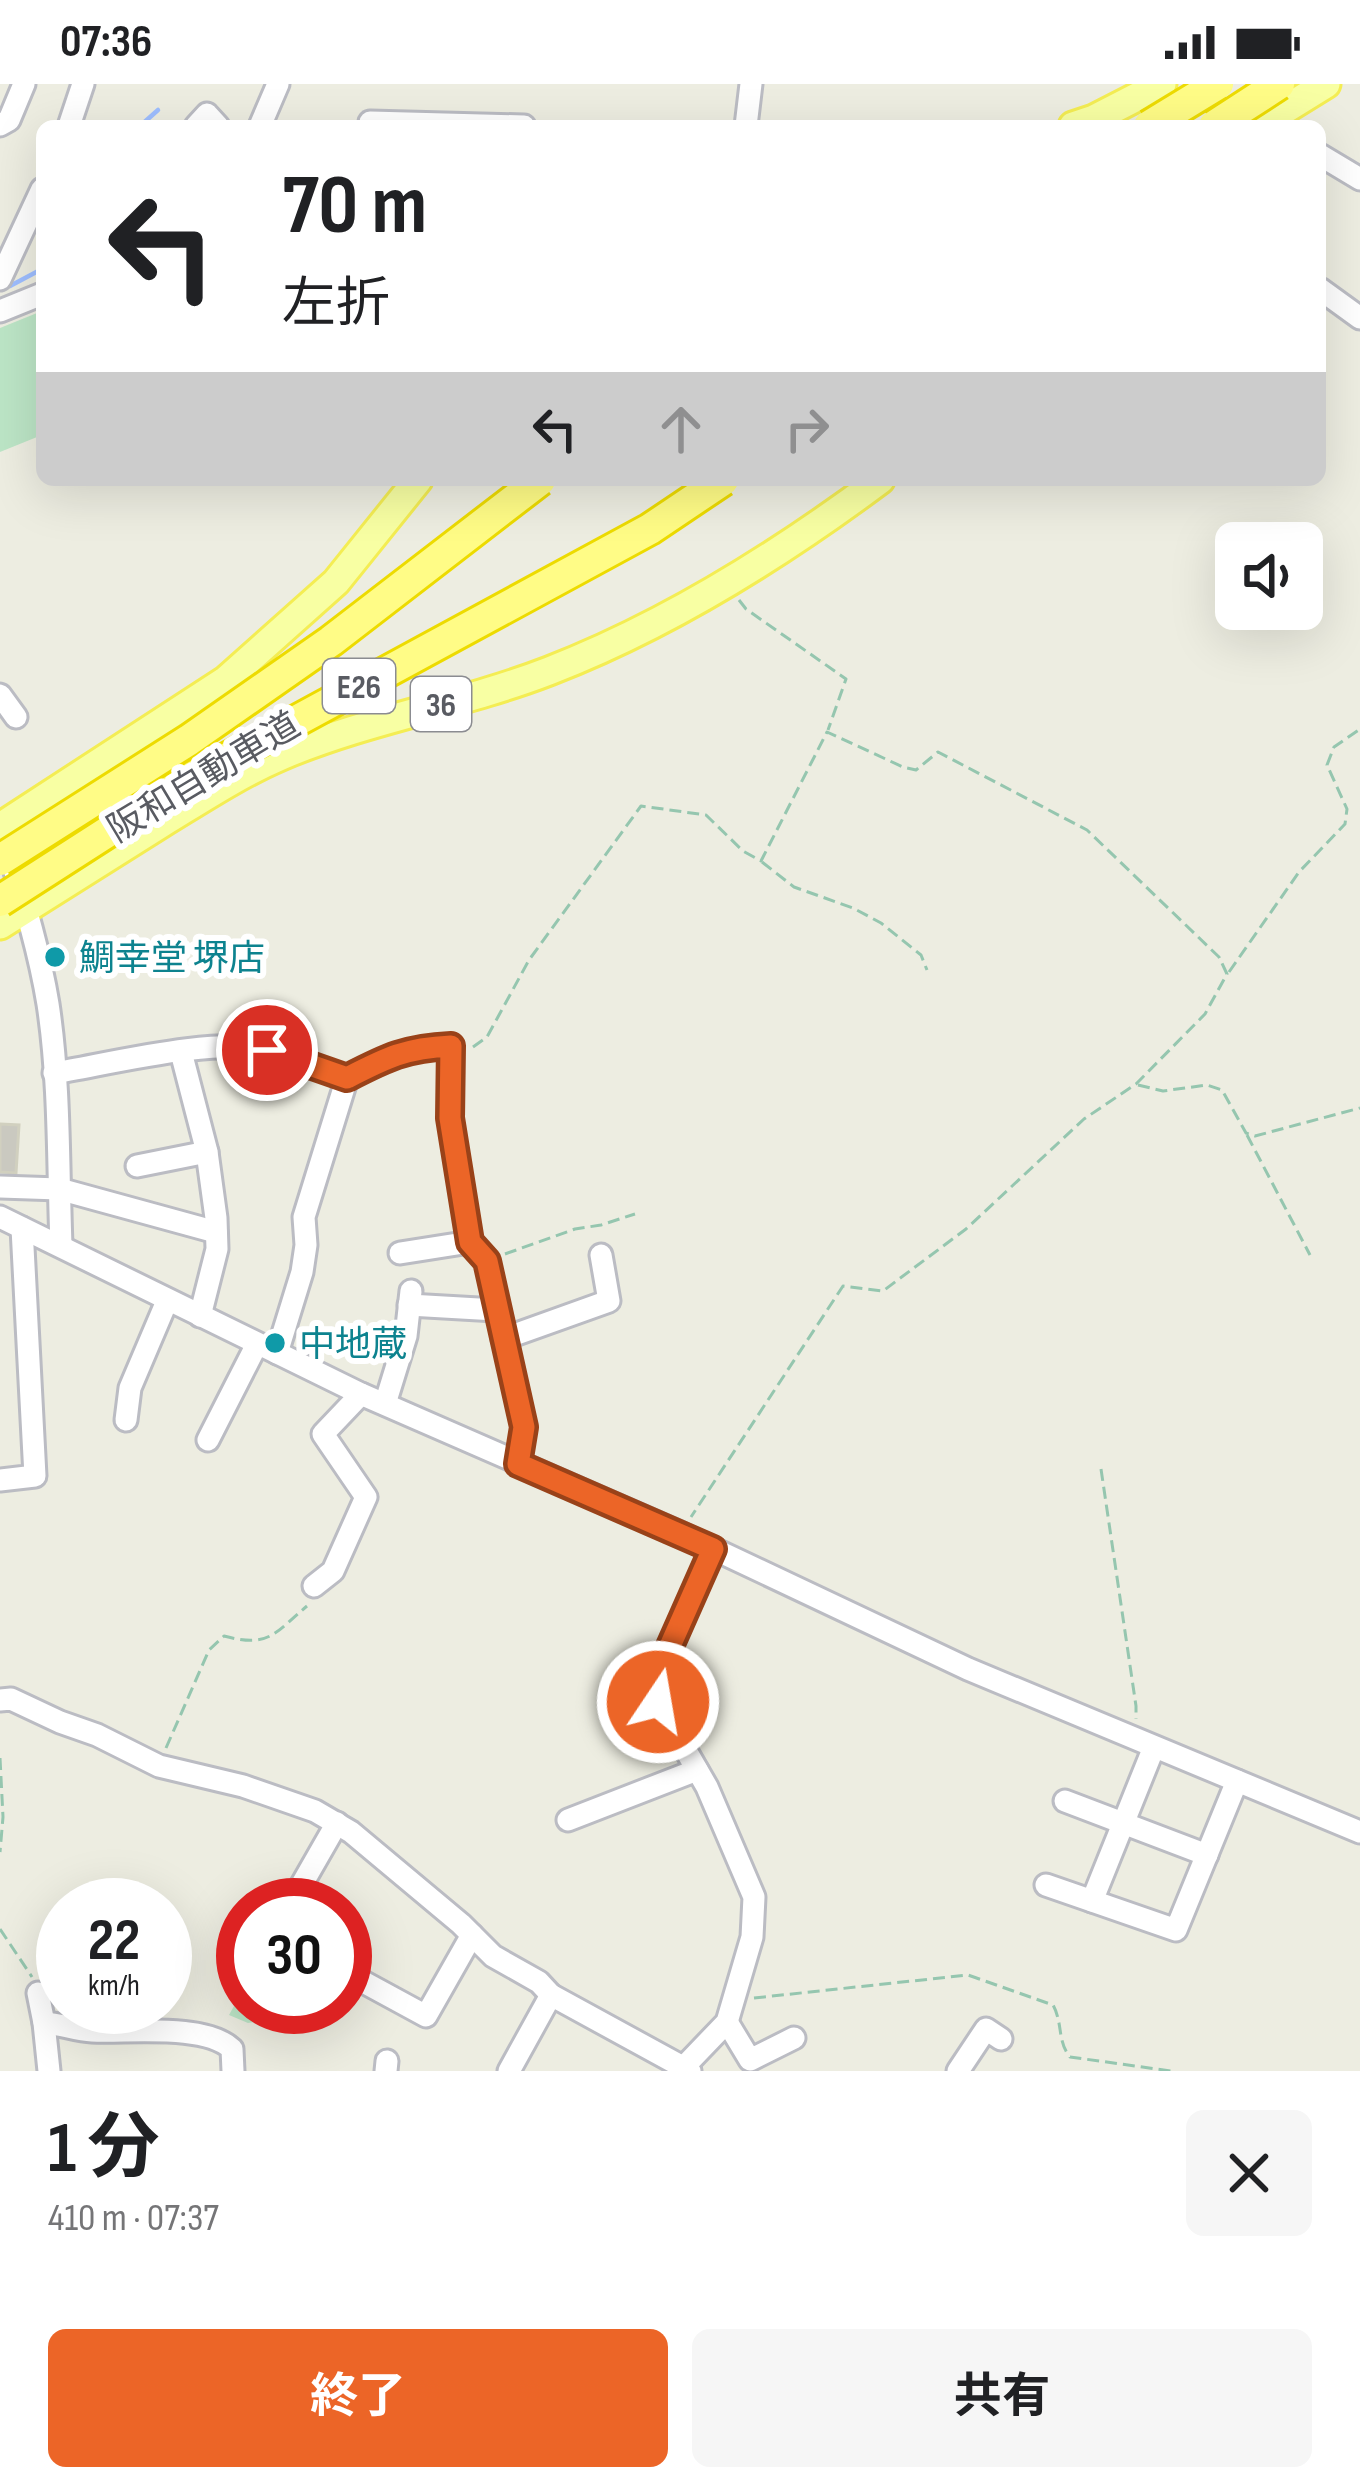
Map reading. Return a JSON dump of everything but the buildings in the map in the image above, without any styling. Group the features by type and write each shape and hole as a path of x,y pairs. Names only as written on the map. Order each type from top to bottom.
{"highway":[{"path":"1159,120 1218,84"},
{"path":"1223,120 1279,84"},
{"name":"阪和自動車道","path":"0,860 189,740 332,641 532,486"},
{"name":"阪和自動車道","path":"13,905 193,777 650,529 714,486"}],"main road":[{"path":"1089,120 1162,84"},
{"path":"1271,120 1326,84"},
{"path":"0,826 226,680 336,582 413,486"},
{"name":"36","path":"0,925 13,905 275,758 338,733 548,671 638,632 726,583 872,486"}],"street":[{"path":"0,125 9,120 24,84"},
{"path":"70,120 83,84"},
{"path":"263,120 278,84"},
{"path":"747,120 752,84"},
{"path":"1208,84 1259,120"},
{"path":"1326,159 1360,179"},
{"path":"0,279 36,202"},
{"path":"0,230 10,256"},
{"path":"0,311 36,296"},
{"path":"1326,297 1360,317"},
{"path":"0,695 16,717"},
{"path":"0,826 13,905 48,1004 61,1246"},
{"path":"54,1072 236,1046 267,1050 347,1078"},
{"path":"208,1440 267,1348 302,1272 304,1216 347,1078 392,1054 451,1046 450,1118 470,1242 487,1261 524,1427 518,1464"},
{"path":"181,1052 207,1152 216,1232 217,1250 200,1316"},
{"path":"136,1166 207,1152"},
{"path":"0,1187 59,1189 216,1232"},
{"path":"0,1217 361,1394 680,1533 968,1670 1360,1832"},
{"path":"0,1480 35,1476 22,1228"},
{"path":"400,1253 470,1242"},
{"path":"503,1339 609,1300 601,1255"},
{"path":"385,1404 406,1336 410,1298 496,1310"},
{"path":"126,1420 130,1388 166,1300"},
{"path":"314,1586 333,1570 366,1497 323,1435 361,1394"},
{"path":"0,1700 11,1699 159,1766 315,1810 493,1956 539,1982 551,1995 684,2070 731,2012 752,1937 754,1897 707,1787 658,1702 655,1680 713,1549"},
{"path":"1092,1901 1123,1823 1144,1743"},
{"path":"568,1820 697,1770"},
{"path":"1046,1885 1176,1930 1237,1781"},
{"path":"1065,1801 1207,1855"},
{"path":"304,1878 334,1821"},
{"path":"372,1986 427,2016 472,1935"},
{"path":"509,2071 551,1995"},
{"path":"731,2012 750,2060 794,2038"},
{"path":"958,2071 986,2030 1001,2039"},
{"path":"45,2034 49,2071"},
{"path":"186,2034 225,2042 232,2049 233,2071"}],"path":[{"path":"726,583 746,609 846,679 827,732 760,861"},
{"path":"680,1533 843,1286 884,1291 966,1229 1084,1119 1136,1084 1205,1014 1299,872 1345,824 1347,809 1328,765 1334,747 1360,729"},
{"path":"827,732 916,770 938,752 1087,830 1219,957 1228,974"},
{"path":"451,1046 472,1047 487,1037 529,960 641,806 706,815 743,851 794,887 881,923 921,955 928,970"},
{"path":"1136,1084 1163,1090 1207,1085 1222,1090 1310,1255"},
{"path":"1246,1133 1255,1136 1360,1108"},
{"path":"487,1261 575,1229 635,1214"},
{"path":"1101,1469 1144,1743"},
{"path":"159,1766 209,1650 224,1636 252,1644 273,1634 307,1606 333,1570"},
{"path":"0,1758 0,1852"},
{"path":"0,1929 36,1988"},
{"path":"731,2012 968,1975 1053,2005 1060,2016 1061,2046 1070,2056 1171,2071"}],"green space":[{"path":"36,313 36,437 0,452 0,328"}],"waterway":[{"path":"147,120 158,110"},
{"path":"10,286 36,272"}],"place":[{"name":"鯛幸堂 堺店","path":"55,957"},
{"name":"中地蔵","path":"275,1343"}],"route":[{"path":"267,1050 347,1078 392,1054 451,1046 450,1118 470,1242 487,1261 524,1427 518,1464 713,1549 655,1680 658,1702"}]}
